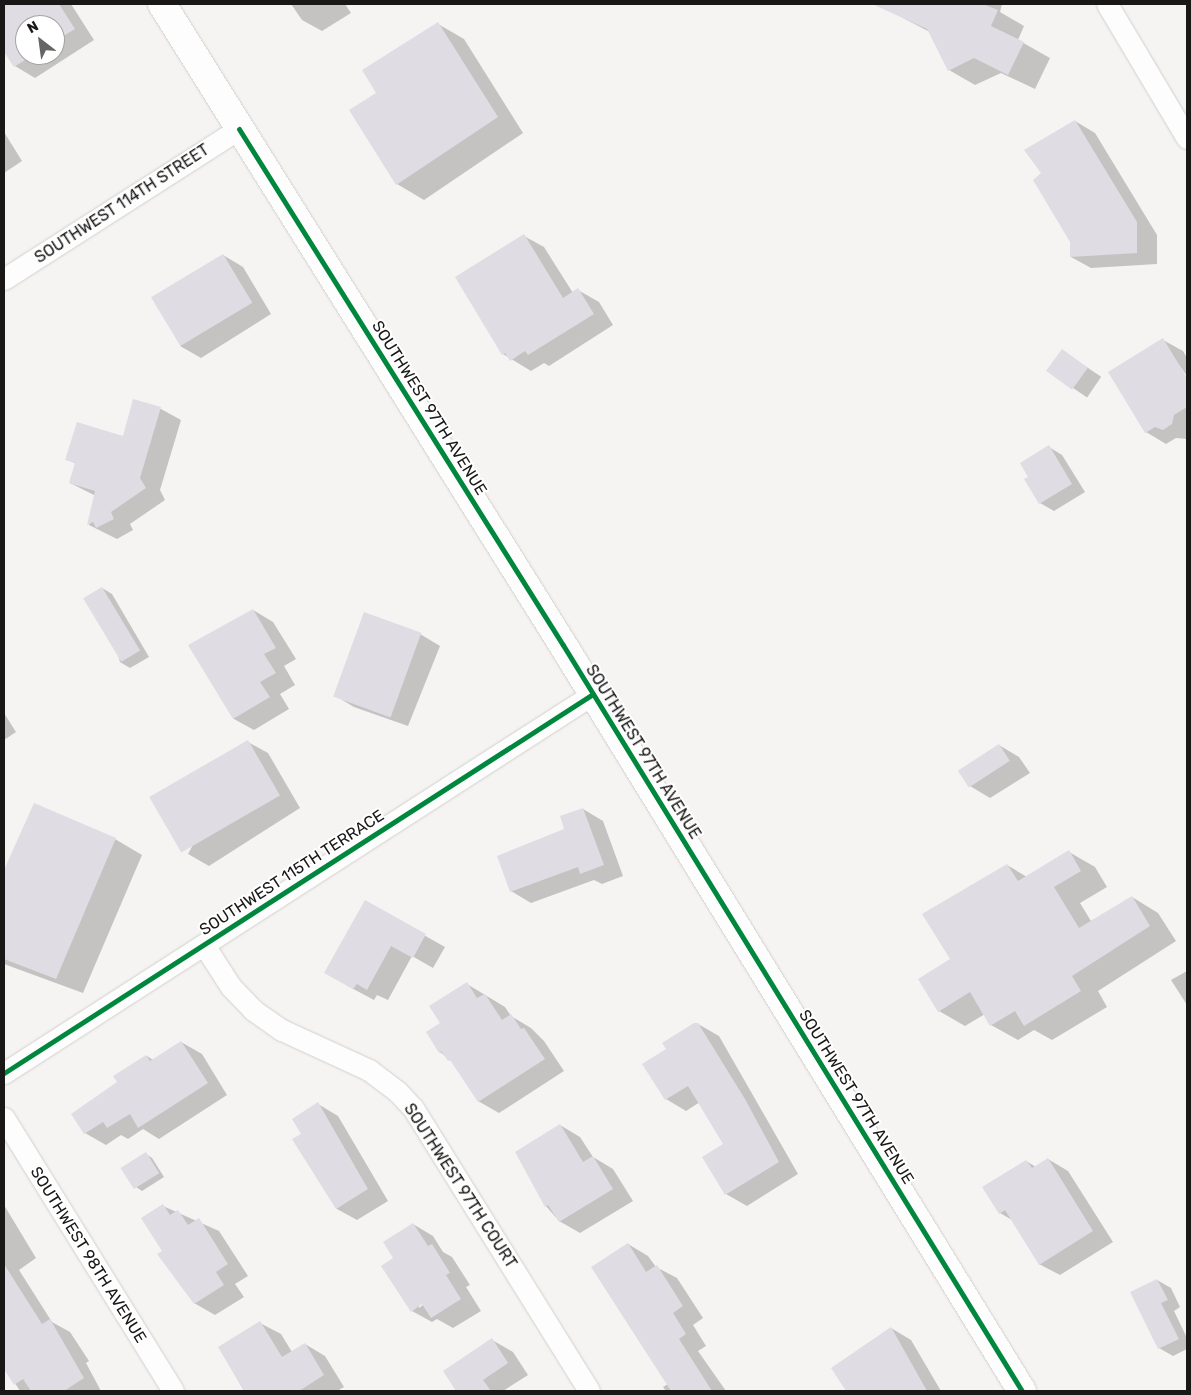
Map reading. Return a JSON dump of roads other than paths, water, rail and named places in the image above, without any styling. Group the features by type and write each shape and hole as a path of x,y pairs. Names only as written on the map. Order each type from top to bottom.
{"street":[{"name":"SOUTHWEST 97TH AVENUE","path":"162,4 593,694 1022,1391"},
{"path":"1107,4 1187,138"},
{"name":"SOUTHWEST 114TH STREET","path":"4,279 239,129"},
{"name":"SOUTHWEST 115TH TERRACE","path":"4,1073 593,694"},
{"name":"SOUTHWEST 97TH COURT","path":"204,945 231,987 253,1010 282,1030 369,1070 397,1091 413,1108 589,1391"},
{"name":"SOUTHWEST 98TH AVENUE","path":"4,1118 173,1391"}]}
